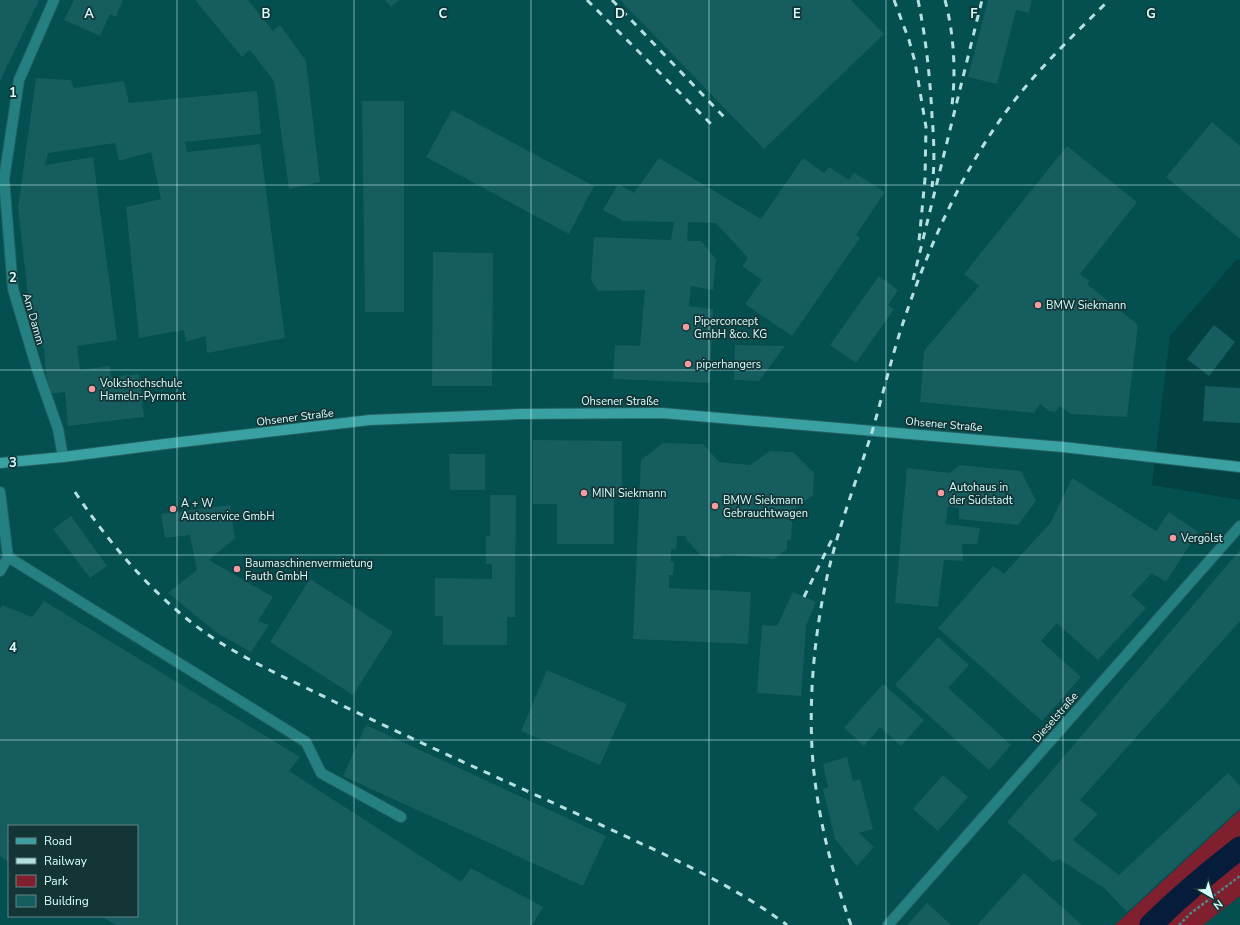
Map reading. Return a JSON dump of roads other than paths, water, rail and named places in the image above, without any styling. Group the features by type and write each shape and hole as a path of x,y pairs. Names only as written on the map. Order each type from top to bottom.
{"main road":[{"name":"Ohsener Straße","path":"0,463 63,457 370,420 520,414 662,413 1063,446 1240,467"}],"street":[{"name":"Am Damm","path":"54,0 19,80 4,179 13,289 37,369 58,429 63,457"},
{"path":"0,492 8,557 0,571"},
{"name":"Dieselstraße","path":"888,925 1240,526"},
{"path":"8,557 306,742 321,773 401,817"}],"waterway":[{"path":"1151,925 1194,885 1240,848"}],"railway":[{"path":"587,0 713,126"},
{"path":"612,0 724,117"},
{"path":"894,0 909,40 915,62 926,127 925,179 919,241"},
{"path":"918,0 930,87 934,152 932,187"},
{"path":"945,0 953,52 954,79 952,105"},
{"path":"913,280 982,0"},
{"path":"851,925 832,865 822,825 815,784 811,716 813,669 822,599 837,540 872,432 901,329 923,268 949,207 981,150 1018,96 1051,58 1109,0"},
{"path":"75,492 113,544 155,591 187,619 221,643 258,664 368,718 671,858 742,895 787,925"},
{"path":"804,597 833,537"}],"place":[{"name":"BMW Siekmann","path":"1038,305"},
{"name":"Piperconcept GmbH &co. KG","path":"686,327"},
{"name":"piperhangers","path":"688,364"},
{"name":"Volkshochschule Hameln-Pyrmont","path":"92,389"},
{"name":"MINI Siekmann","path":"584,493"},
{"name":"Autohaus in der Südstadt","path":"941,493"},
{"name":"BMW Siekmann Gebrauchtwagen","path":"715,506"},
{"name":"A + W Autoservice GmbH","path":"173,509"},
{"name":"Vergölst","path":"1173,538"},
{"name":"Baumaschinenvermietung Fauth GmbH","path":"237,569"}]}
